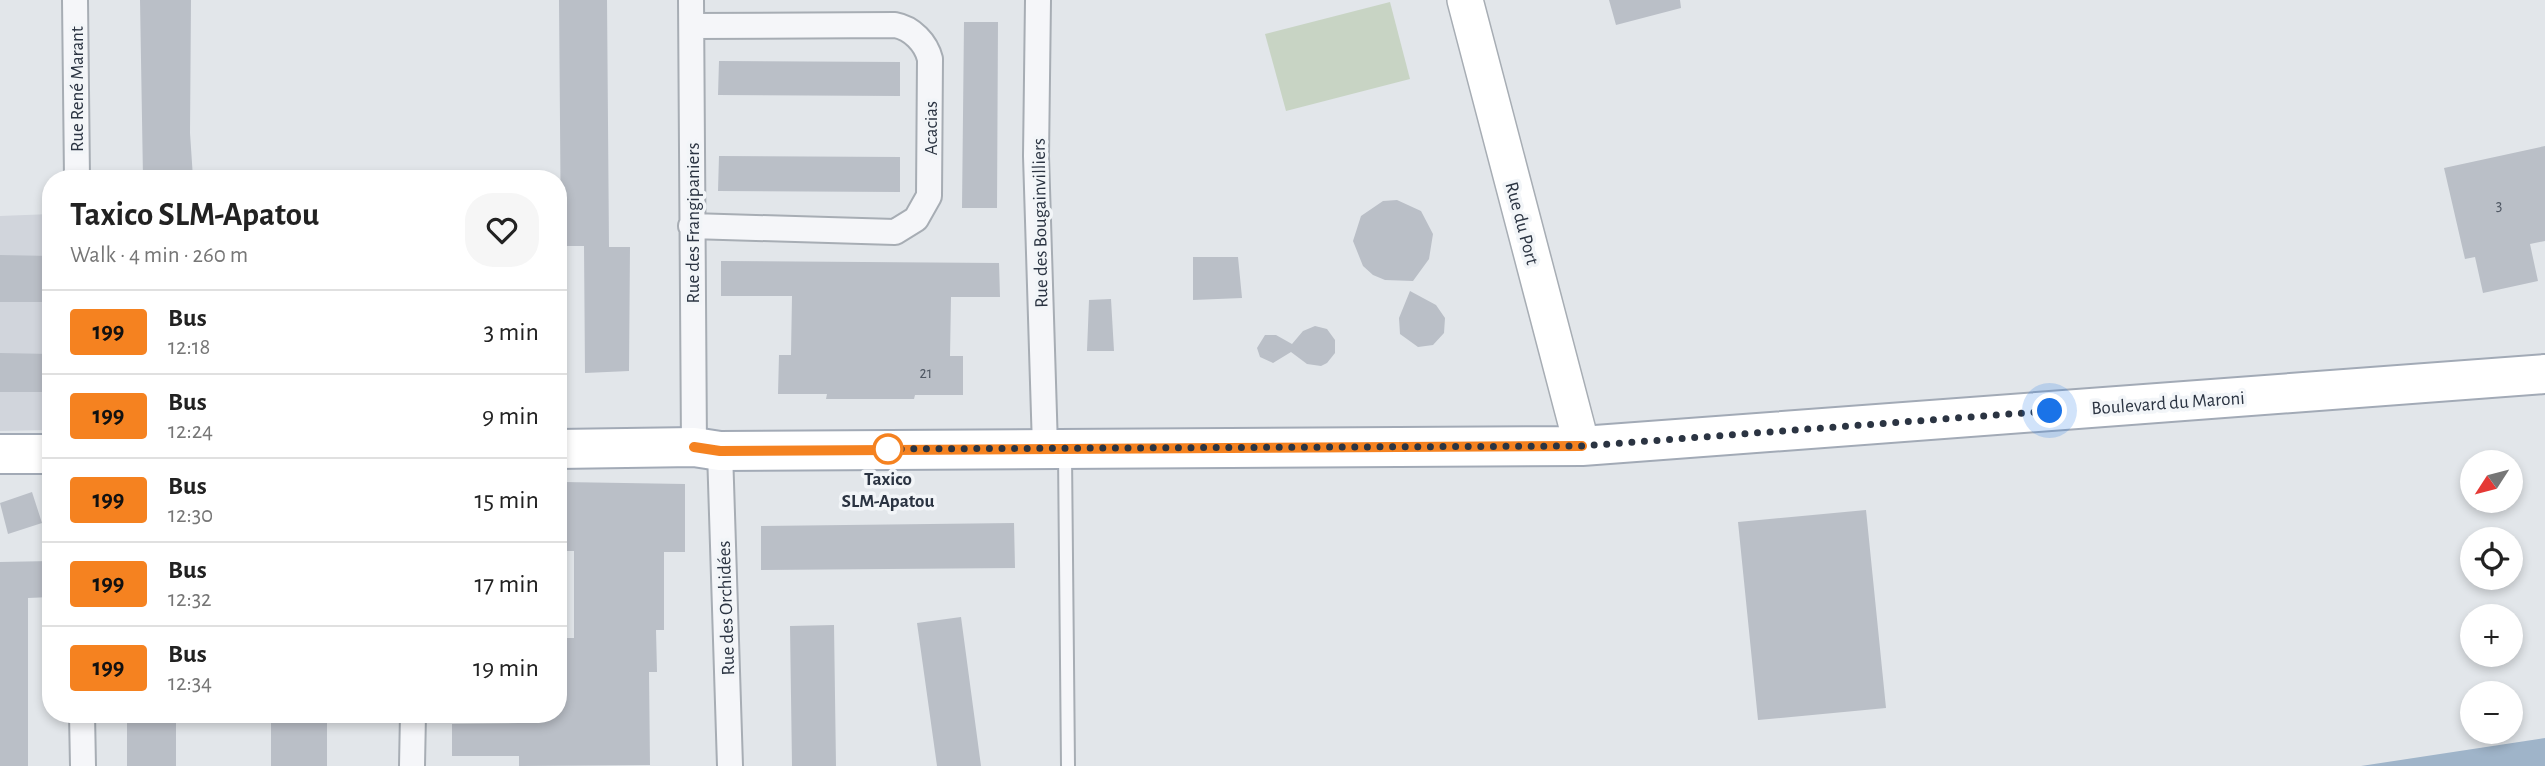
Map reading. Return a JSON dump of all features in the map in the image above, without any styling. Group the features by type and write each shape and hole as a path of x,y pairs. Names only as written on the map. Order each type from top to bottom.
{"main road":[{"name":"Boulevard du Maroni","path":"567,449 1582,446 2545,374"},
{"path":"0,454 42,454"}],"street":[{"name":"Rue René Marant","path":"75,0 77,170"},
{"name":"Rue des Frangipaniers","path":"691,0 691,226 707,449"},
{"name":"Rue des Bougainvilliers","path":"1038,0 1036,156 1055,447"},
{"name":"Rue du Port","path":"1465,0 1582,446"},
{"name":"Acacias","path":"691,226 895,232 916,219 929,196 930,59 928,51 914,33 895,25 692,26"},
{"name":"Rue des Orchidées","path":"707,449 730,766"},
{"path":"82,723 83,766"},
{"path":"412,766 413,723"}],"lane":[{"path":"1055,447 1068,766"}],"shaded area":[{"path":"42,214 42,430 0,431 0,216"}],"green space":[{"path":"1390,2 1410,79 1286,111 1265,34"}],"water":[{"path":"2545,738 2545,766 2361,766 2506,744 2523,744 2523,741"}],"building":[{"path":"140,0 191,0 190,133 192,170 143,170"},
{"path":"559,0 607,0 609,247 630,247 629,371 585,373 584,246 567,246 567,170 560,170"},
{"path":"1609,0 1680,0 1681,8 1616,25"},
{"path":"964,22 998,22 997,208 962,208"},
{"path":"719,61 900,62 900,96 718,95"},
{"path":"2545,146 2545,241 2530,244 2538,281 2483,293 2475,257 2465,259 2444,168"},
{"path":"719,156 900,157 900,192 718,191"},
{"path":"1397,200 1421,211 1433,234 1429,259 1413,281 1385,280 1373,275 1363,266 1353,241 1361,216 1383,201"},
{"path":"0,255 42,256 42,302 0,302"},
{"path":"1193,257 1238,257 1242,298 1193,300"},
{"path":"721,261 999,263 1000,297 951,297 950,356 963,356 963,395 915,395 914,399 826,399 827,394 778,394 779,355 791,355 792,296 721,296"},
{"path":"1410,291 1436,305 1445,318 1444,333 1433,345 1418,347 1400,334 1399,318"},
{"path":"1111,299 1114,351 1087,351 1089,300"},
{"path":"1315,326 1327,329 1335,340 1335,353 1327,363 1321,366 1307,364 1291,352 1273,363 1260,357 1257,348 1265,335 1276,335 1292,344 1303,331"},
{"path":"0,353 42,354 42,392 0,392"},
{"path":"567,482 685,484 685,552 664,552 664,630 656,630 657,672 649,672 650,765 519,766 519,756 452,756 452,724 567,723 567,638 574,638 574,551 567,551"},
{"path":"32,492 42,523 8,534 0,503"},
{"path":"1866,510 1886,708 1758,720 1738,522"},
{"path":"1014,523 1015,568 761,570 761,526"},
{"path":"42,561 42,597 28,598 28,766 0,766 0,562"},
{"path":"961,617 981,766 937,766 917,623"},
{"path":"834,625 836,766 792,766 790,626"},
{"path":"127,723 176,723 176,766 127,766"},
{"path":"271,723 327,723 327,766 271,766"}],"bus line":[{"name":"199","path":"694,447 720,451 1045,447 1582,446"}],"place":[{"name":"Taxico SLM-Apatou","path":"888,449"}],"route":[{"path":"888,449 882,449 1582,446 2050,411"}]}
